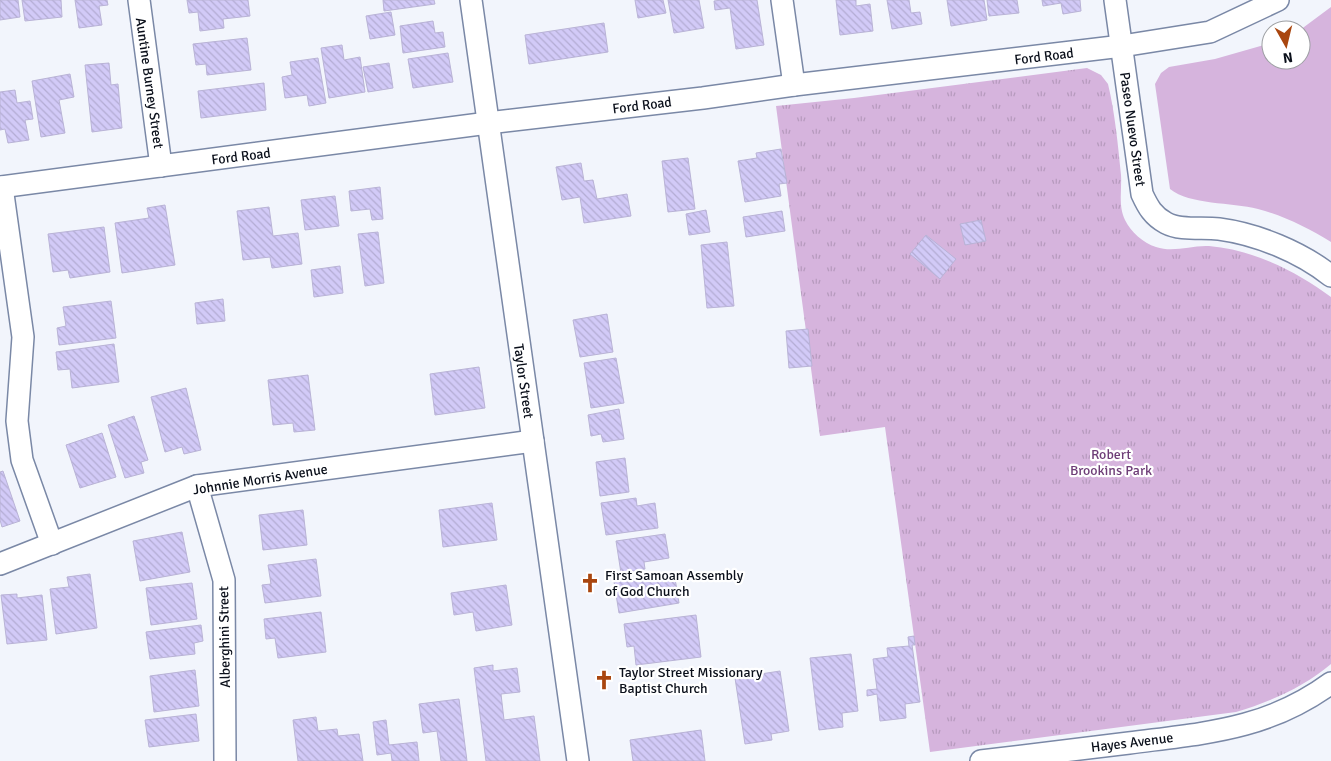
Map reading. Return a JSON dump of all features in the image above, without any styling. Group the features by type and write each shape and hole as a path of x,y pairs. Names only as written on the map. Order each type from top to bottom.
{"street":[{"name":"Auntine Burney Street","path":"139,0 161,166"},
{"name":"Taylor Street","path":"471,0 578,761"},
{"path":"782,0 794,85"},
{"name":"Paseo Nuevo Street","path":"1115,0 1142,194 1153,215 1168,224 1233,231 1257,238 1293,253 1331,276"},
{"name":"Ford Road","path":"1,187 488,123 1122,46 1210,32 1278,0"},
{"path":"1,187 23,337 17,421 22,460 52,544"},
{"name":"Johnnie Morris Avenue","path":"0,564 197,486 533,441"},
{"name":"Alberghini Street","path":"197,486 224,580 225,761"},
{"name":"Hayes Avenue","path":"988,761 1224,731 1278,714 1331,683"}],"green space":[{"path":"1331,7 1331,242 1296,223 1268,212 1247,207 1200,201 1178,194 1170,189 1155,84 1161,73 1169,67 1215,59 1261,46 1261,70 1311,70 1311,22"},
{"name":"Robert Brookins Park","path":"1087,68 1101,75 1108,84 1119,152 1123,215 1134,233 1147,243 1163,249 1209,246 1226,248 1258,257 1289,270 1331,297 1331,664 1298,687 1261,704 1236,712 930,752 885,427 820,436 776,106 854,98"}],"building":[{"path":"0,0 18,0 20,17 0,20"},
{"path":"22,0 61,0 62,17 25,21"},
{"path":"75,0 107,0 108,5 99,6 102,25 79,28"},
{"path":"187,0 248,0 250,16 223,19 224,28 200,31 198,12 189,13"},
{"path":"383,0 434,0 435,4 384,11"},
{"path":"635,0 663,0 666,13 638,18"},
{"path":"668,0 699,0 704,28 674,33"},
{"path":"757,0 764,45 736,49 730,8 715,10 714,1"},
{"path":"836,0 856,0 856,6 870,4 873,31 840,35"},
{"path":"887,0 909,0 911,13 920,12 922,24 892,29"},
{"path":"947,0 984,0 987,20 951,26"},
{"path":"987,0 1017,0 1019,13 989,16"},
{"path":"1042,0 1080,0 1081,11 1063,14 1061,3 1043,6"},
{"path":"391,12 395,35 370,39 366,16"},
{"path":"433,21 435,33 443,32 445,47 403,53 400,26"},
{"path":"604,23 608,52 529,64 525,35"},
{"path":"247,38 251,70 207,75 206,64 196,65 193,44"},
{"path":"342,45 344,60 360,57 365,92 329,98 321,48"},
{"path":"448,53 453,82 413,88 408,59"},
{"path":"318,58 326,103 309,106 307,95 285,98 282,77 292,75 290,62"},
{"path":"109,63 111,85 118,84 122,128 92,132 85,65"},
{"path":"389,63 393,88 368,92 363,67"},
{"path":"70,74 74,97 59,100 65,133 41,137 32,81"},
{"path":"264,83 266,110 201,118 198,91"},
{"path":"15,90 17,103 30,101 33,119 25,120 29,140 8,143 5,129 0,130 0,92"},
{"path":"781,149 787,183 779,184 781,196 745,202 738,161 757,158 756,153"},
{"path":"688,158 695,209 668,212 662,161"},
{"path":"581,163 584,181 593,180 597,199 627,194 631,216 584,223 580,197 562,200 556,167"},
{"path":"380,187 383,219 372,220 370,209 351,211 349,191"},
{"path":"335,196 339,226 305,230 301,200"},
{"path":"165,205 175,265 122,273 115,223 149,218 147,208"},
{"path":"269,207 273,236 298,233 302,264 272,268 270,257 243,260 237,211"},
{"path":"706,210 710,232 689,235 686,214"},
{"path":"782,211 785,231 746,237 743,217"},
{"path":"981,220 986,241 965,245 960,224"},
{"path":"104,227 110,272 70,278 68,270 53,272 48,234"},
{"path":"378,232 384,283 365,286 358,234"},
{"path":"926,235 956,259 940,279 910,254"},
{"path":"727,242 734,306 707,308 701,245"},
{"path":"340,266 343,293 314,297 311,270"},
{"path":"223,299 225,321 197,324 195,303"},
{"path":"111,301 116,338 59,345 57,328 66,326 63,307"},
{"path":"607,314 613,352 580,357 573,320"},
{"path":"808,329 812,366 789,368 786,331"},
{"path":"114,344 119,382 72,388 70,369 58,370 56,352"},
{"path":"616,358 624,403 591,408 584,363"},
{"path":"479,367 485,408 435,415 430,374"},
{"path":"308,375 315,430 294,432 293,423 273,425 268,380"},
{"path":"186,388 201,450 184,454 182,447 165,452 151,397"},
{"path":"619,409 624,439 603,442 601,434 591,436 588,415"},
{"path":"134,416 148,460 141,462 144,473 125,478 108,425"},
{"path":"102,433 116,477 80,488 66,445"},
{"path":"625,458 629,492 600,496 596,462"},
{"path":"3,471 20,521 2,527 0,520 0,472"},
{"path":"636,498 637,506 655,503 658,528 606,535 601,503"},
{"path":"492,503 497,540 443,547 439,510"},
{"path":"303,510 307,545 263,550 259,515"},
{"path":"182,532 190,572 140,581 133,541"},
{"path":"665,534 669,558 644,562 645,569 621,573 616,541"},
{"path":"316,559 321,596 265,603 262,585 271,584 268,565"},
{"path":"674,572 679,603 619,613 614,582"},
{"path":"90,574 97,628 56,634 50,589 69,587 67,577"},
{"path":"192,583 197,619 151,625 146,588"},
{"path":"506,585 512,625 476,631 473,612 454,615 451,593"},
{"path":"17,594 17,598 42,595 47,640 7,644 1,595"},
{"path":"321,612 326,652 278,658 275,638 266,639 264,619"},
{"path":"696,615 701,657 636,665 634,646 627,647 624,624"},
{"path":"201,625 203,641 194,643 195,654 150,659 146,632"},
{"path":"914,636 915,645 912,645 920,702 905,704 906,718 880,721 877,694 867,696 867,690 877,689 873,659 888,657 887,648 909,646 908,637"},
{"path":"851,654 858,711 842,713 843,727 819,730 810,658"},
{"path":"493,665 493,671 517,668 520,692 501,694 504,720 534,716 540,761 486,761 474,668"},
{"path":"195,670 199,706 154,712 150,676"},
{"path":"780,671 789,731 771,734 772,740 745,744 735,678"},
{"path":"459,699 467,761 441,761 437,731 423,733 419,704"},
{"path":"196,714 199,741 149,747 145,720"},
{"path":"316,717 318,731 337,729 338,736 359,734 363,761 298,761 293,720"},
{"path":"386,720 389,745 417,742 419,761 392,761 391,753 377,755 373,722"},
{"path":"701,730 705,761 633,761 630,740"}],"place":[{"name":"First Samoan Assembly of God Church","path":"590,583"},
{"name":"Taylor Street Missionary Baptist Church","path":"604,680"}]}
